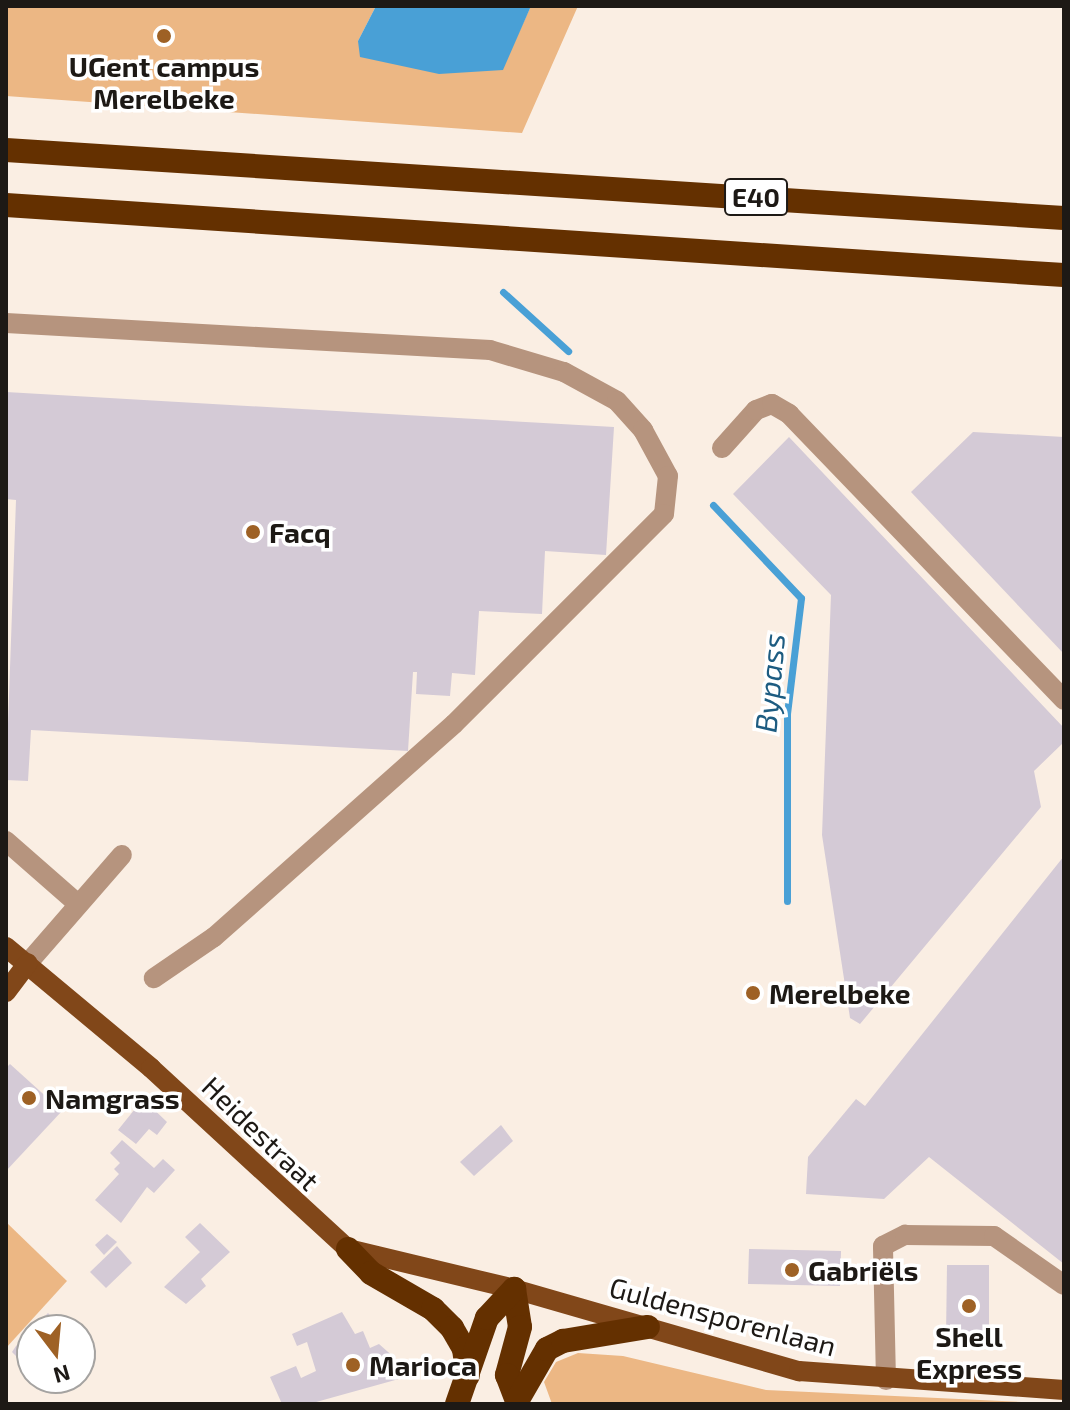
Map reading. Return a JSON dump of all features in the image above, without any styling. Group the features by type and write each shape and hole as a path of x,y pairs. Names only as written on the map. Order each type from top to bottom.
{"highway":[{"name":"E40","path":"6,150 1064,218"},
{"name":"E40","path":"6,205 1064,275"},
{"path":"348,1249 371,1273 433,1309 452,1328 464,1349 468,1376"},
{"path":"457,1404 487,1318 514,1289"},
{"path":"514,1289 520,1327 507,1375 518,1403"},
{"path":"518,1403 534,1364 547,1349 563,1341 648,1327"}],"main road":[{"name":"Heidestraat","path":"6,947 151,1068 348,1249 514,1289"},
{"path":"6,992 28,963"},
{"name":"Guldensporenlaan","path":"514,1289 799,1371 886,1380 1064,1390"}],"lane":[{"path":"6,323 490,350 564,372 617,401 643,430 668,476 664,514 466,713 214,937 154,978"},
{"path":"722,448 756,410 772,404 789,414 1064,700"},
{"path":"6,841 78,904"},
{"path":"28,963 122,855"},
{"path":"886,1380 883,1246 905,1235 994,1236 1064,1285"}],"shaded area":[{"path":"6,6 376,6 358,41 502,69 531,6 578,6 522,133 6,96"},
{"path":"6,1222 67,1281 37,1314 16,1314 16,1337 6,1348"},
{"path":"578,1353 623,1356 766,1390 1064,1404 552,1404 544,1382 556,1362"}],"water":[{"path":"376,6 531,6 503,70 439,74 360,57 358,41"}],"building":[{"path":"6,392 614,427 606,555 545,551 542,614 479,611 475,675 452,673 450,696 416,694 417,672 413,672 408,751 31,730 28,781 6,780 16,500 6,499"},
{"path":"973,432 1064,437 1064,654 911,492"},
{"path":"789,437 1064,728 1064,742 1034,771 1041,807 860,1024 850,1018 822,835 831,595 733,494"},
{"path":"1064,856 1064,1264 929,1157 884,1199 806,1194 808,1157 856,1099 865,1106"},
{"path":"10,1064 62,1111 6,1171 6,1068"},
{"path":"143,1099 167,1122 157,1135 149,1129 136,1144 118,1130"},
{"path":"501,1125 513,1141 474,1176 460,1162"},
{"path":"122,1140 154,1168 163,1159 175,1170 154,1193 147,1187 121,1223 95,1200 119,1174 114,1169 120,1163 110,1153"},
{"path":"200,1223 230,1252 201,1279 206,1286 186,1304 164,1287 200,1252 185,1237"},
{"path":"107,1234 117,1242 104,1255 95,1245"},
{"path":"117,1246 132,1263 106,1288 90,1272"},
{"path":"749,1249 841,1251 840,1286 748,1284"},
{"path":"947,1265 989,1265 989,1337 946,1337"},
{"path":"342,1312 355,1334 363,1331 370,1348 379,1344 396,1359 406,1377 309,1404 282,1404 270,1377 296,1366 301,1378 316,1371 307,1342 297,1346 292,1334"}],"waterway":[{"name":"Bypass","path":"503,292 568,351"},
{"name":"Bypass","path":"713,505 801,598 787,714 787,901"}],"place":[{"name":"UGent campus Merelbeke","path":"164,36"},
{"name":"Facq","path":"253,532"},
{"name":"Merelbeke","path":"753,993"},
{"name":"Namgrass","path":"29,1098"},
{"name":"Gabriëls","path":"792,1270"},
{"name":"Shell Express","path":"969,1306"},
{"name":"Marioca","path":"353,1365"}]}
